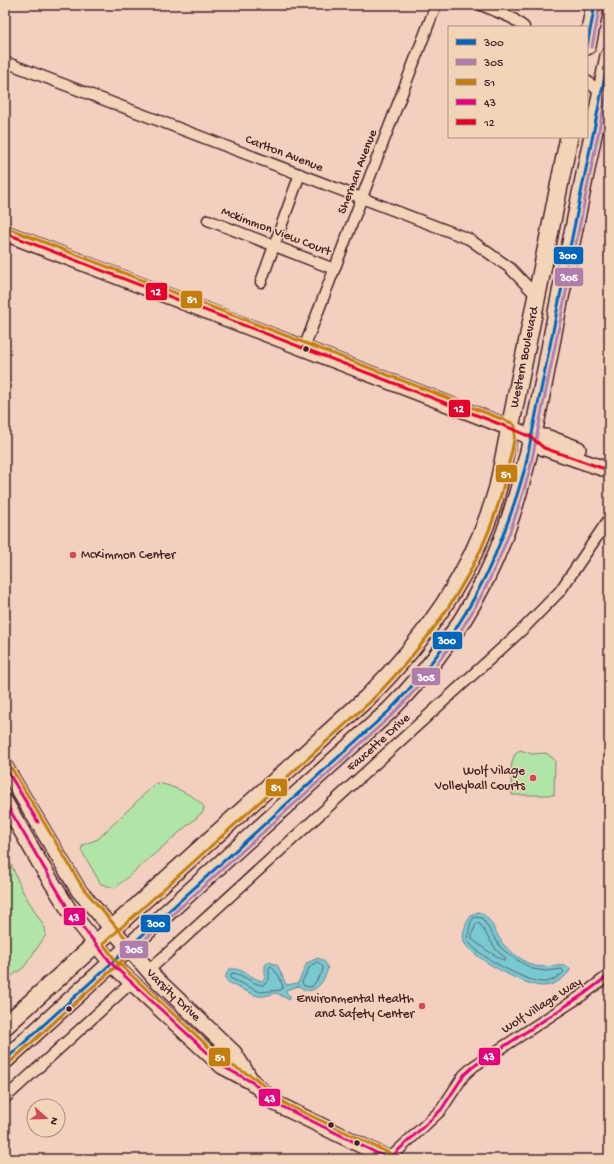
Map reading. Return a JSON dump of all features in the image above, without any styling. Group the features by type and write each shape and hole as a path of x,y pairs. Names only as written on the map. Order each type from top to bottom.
{"main road":[{"path":"588,41 595,5"},
{"name":"Western Boulevard","path":"5,1060 378,721 436,660 462,620 495,558 512,513 532,437 605,97 609,56"},
{"name":"Western Boulevard","path":"5,1026 367,698 415,646 447,600 469,563 483,534 498,487 568,138"}],"street":[{"name":"Sherman Avenue","path":"304,348 436,5"},
{"path":"481,5 512,18 523,26"},
{"name":"Carlton Avenue","path":"5,62 469,239 510,268 537,296"},
{"path":"588,82 605,97"},
{"path":"261,282 300,174"},
{"name":"Mckimmon View Court","path":"208,220 334,269"},
{"path":"5,233 510,428 532,437 544,448 602,468 609,468"},
{"path":"532,437 546,437 609,461"},
{"name":"Faucette Drive","path":"148,971 524,628 560,591 609,519"},
{"name":"Varsity Drive","path":"5,767 80,891 148,971 234,1053 252,1082 269,1098 283,1108 389,1159"},
{"name":"Varsity Drive","path":"5,802 69,910 112,964 222,1066 252,1082"},
{"name":"Wolf Village Way","path":"389,1159 441,1110 464,1075 474,1066 584,994 609,975"},
{"path":"5,1098 132,982"}],"green space":[{"name":"Wolf Vilage Volleyball Courts","path":"520,750 532,754 546,753 555,760 554,795 512,795 511,771 513,758"},
{"path":"156,783 175,788 189,795 204,807 203,812 115,888 101,884 81,850 83,845 98,839"},
{"path":"7,863 11,864 22,890 45,928 46,935 24,967 5,981 5,865"}],"water":[{"path":"478,912 483,914 490,921 504,945 523,960 531,965 539,967 566,966 570,968 569,972 557,982 542,986 534,985 511,976 486,962 467,947 463,940 466,923 474,914"},
{"path":"318,958 324,961 328,968 324,979 313,990 304,989 299,986 286,990 291,997 289,1000 277,993 258,996 232,984 227,981 226,978 229,969 234,969 242,971 262,981 265,978 265,966 268,961 278,966 286,985 298,983 307,963"}],"transit line":[{"name":"300","path":"588,41 595,5"},
{"name":"305","path":"592,47 600,6"},
{"name":"300","path":"5,1060 389,711 415,683 457,627 489,569 514,504 525,468 609,56"},
{"name":"305","path":"8,1064 392,715 441,659 461,630 494,571 507,539 530,469 609,81"},
{"name":"51","path":"7,228 512,423 515,426 514,443 507,471 487,536 456,596 416,651 370,702 103,944 116,961 225,1062 255,1078 286,1104 391,1154"},
{"name":"12","path":"5,233 510,428 531,437 544,448 602,468 609,468"},
{"name":"51","path":"8,1064 132,952 134,948 83,888 9,764"},
{"name":"43","path":"5,767 38,822"},
{"name":"43","path":"5,802 69,910 112,964 170,1018 222,1066 252,1082 277,1104 389,1159"},
{"name":"43","path":"389,1159 441,1110 464,1075 474,1066 584,994 609,975"}],"place":[{"name":"McKimmon Center","path":"73,555"},
{"name":"Wolf Vilage Volleyball Courts","path":"533,778"},
{"name":"Environmental Health and Safety Center","path":"422,1006"}]}
